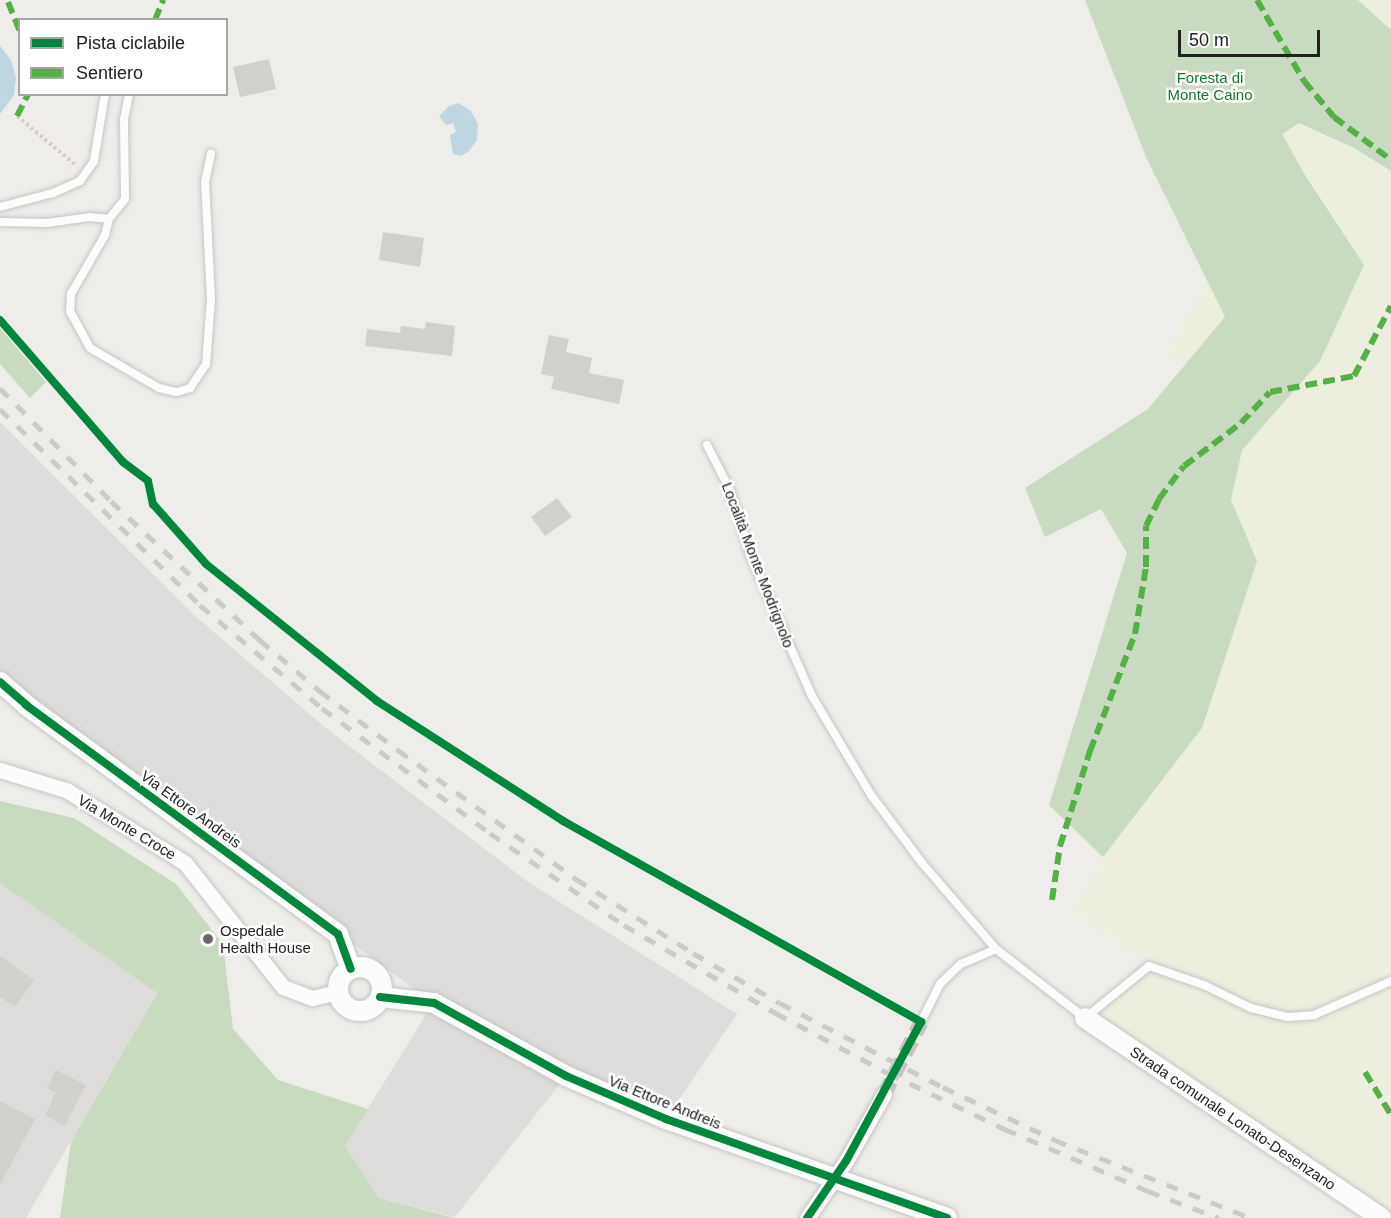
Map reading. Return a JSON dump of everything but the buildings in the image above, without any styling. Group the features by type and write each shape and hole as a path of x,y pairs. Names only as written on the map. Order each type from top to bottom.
{"street":[{"name":"Via Ettore Andreis","path":"0,682 26,705 338,934 351,969"},
{"name":"Via Monte Croce","path":"0,770 66,790 185,863 283,987 312,998 338,992"},
{"path":"368,968 380,980 380,997 369,1009 362,1011 346,1006 338,992 343,975 351,969 368,968"},
{"name":"Via Ettore Andreis","path":"380,997 434,1003 566,1076 666,1119 948,1218"},
{"name":"Strada comunale Lonato-Desenzano","path":"1085,1018 1381,1218"},
{"path":"807,1218 846,1161 884,1094"}],"lane":[{"path":"0,207 53,193 80,181 87,174 94,161 105,96"},
{"path":"129,96 124,119 125,199 109,219 105,235 71,294 70,310 90,348 159,388 177,392 190,388 206,364 211,299 205,182 211,154"},
{"path":"0,222 48,223 90,217 109,219"},
{"name":"Località Monte Modrignolo","path":"707,445 730,490 750,555 812,696 871,795 922,863 996,949 1085,1018"},
{"path":"921,1022 940,984 961,964 996,949"},
{"path":"1085,1018 1149,966 1204,985 1251,1008 1288,1017 1314,1016 1391,981"}],"path":[{"path":"17,116 87,174"}],"shaded area":[{"path":"0,422 194,615 327,729 528,882 737,1014 666,1119 566,1076 455,1217 379,1198 345,1146 433,1003 0,682"},
{"path":"0,883 157,992 26,1218 0,1218"}],"green space":[{"name":"Foresta di Monte Caino","path":"1085,0 1358,0 1391,30 1391,171 1354,148 1299,123 1282,134 1305,175 1364,265 1320,361 1242,450 1231,500 1257,561 1202,728 1103,857 1049,805 1127,553 1101,509 1045,537 1025,488 1148,409 1225,317 1146,157"},
{"path":"1358,0 1391,0 1391,28"},
{"path":"1298,123 1391,170 1391,1218 1381,1218 1085,1018 1149,966 1150,961 1130,951 1073,912 1103,857 1202,728 1257,561 1231,500 1242,450 1364,265 1281,134"},
{"path":"1220,261 1266,295 1211,379 1166,352"},
{"path":"0,328 46,382 30,398 0,364"},
{"path":"0,801 74,818 176,884 223,944 233,1029 278,1080 368,1109 345,1146 379,1198 455,1218 60,1218 71,1141 157,993 0,883"}],"water":[{"path":"0,46 11,60 16,78 14,95 0,114"},
{"path":"459,103 471,111 478,124 477,140 469,151 461,156 453,154 450,135 456,132 453,123 446,125 439,116 449,106"}],"tunnel":[{"path":"884,1094 921,1022"}],"railway":[{"path":"0,388 111,501 260,640 320,691 398,750 576,879 693,953 780,1003 943,1087 1055,1140 1251,1218"},
{"path":"0,409 200,605 322,708 490,833 624,925 776,1013 888,1073 1005,1129 1148,1191 1219,1218"}],"marked path":[{"path":"156,18 163,0"},
{"path":"1257,0 1304,81 1334,117 1391,160"},
{"path":"8,2 18,26"},
{"path":"17,116 27,96"},
{"path":"1052,900 1060,846 1090,751 1135,634 1146,567 1146,526 1159,499 1184,466 1241,423 1270,392 1354,376 1391,306"},
{"path":"1365,1072 1391,1115"}],"cycle path":[{"path":"0,320 123,462 148,481 153,504 206,564 377,701 563,821 921,1022 846,1161 807,1218"},
{"path":"0,682 26,705 338,934 351,969"},
{"path":"380,997 434,1003 566,1076 666,1119 947,1218"}],"place":[{"name":"Ospedale Health House","path":"208,939"}]}
